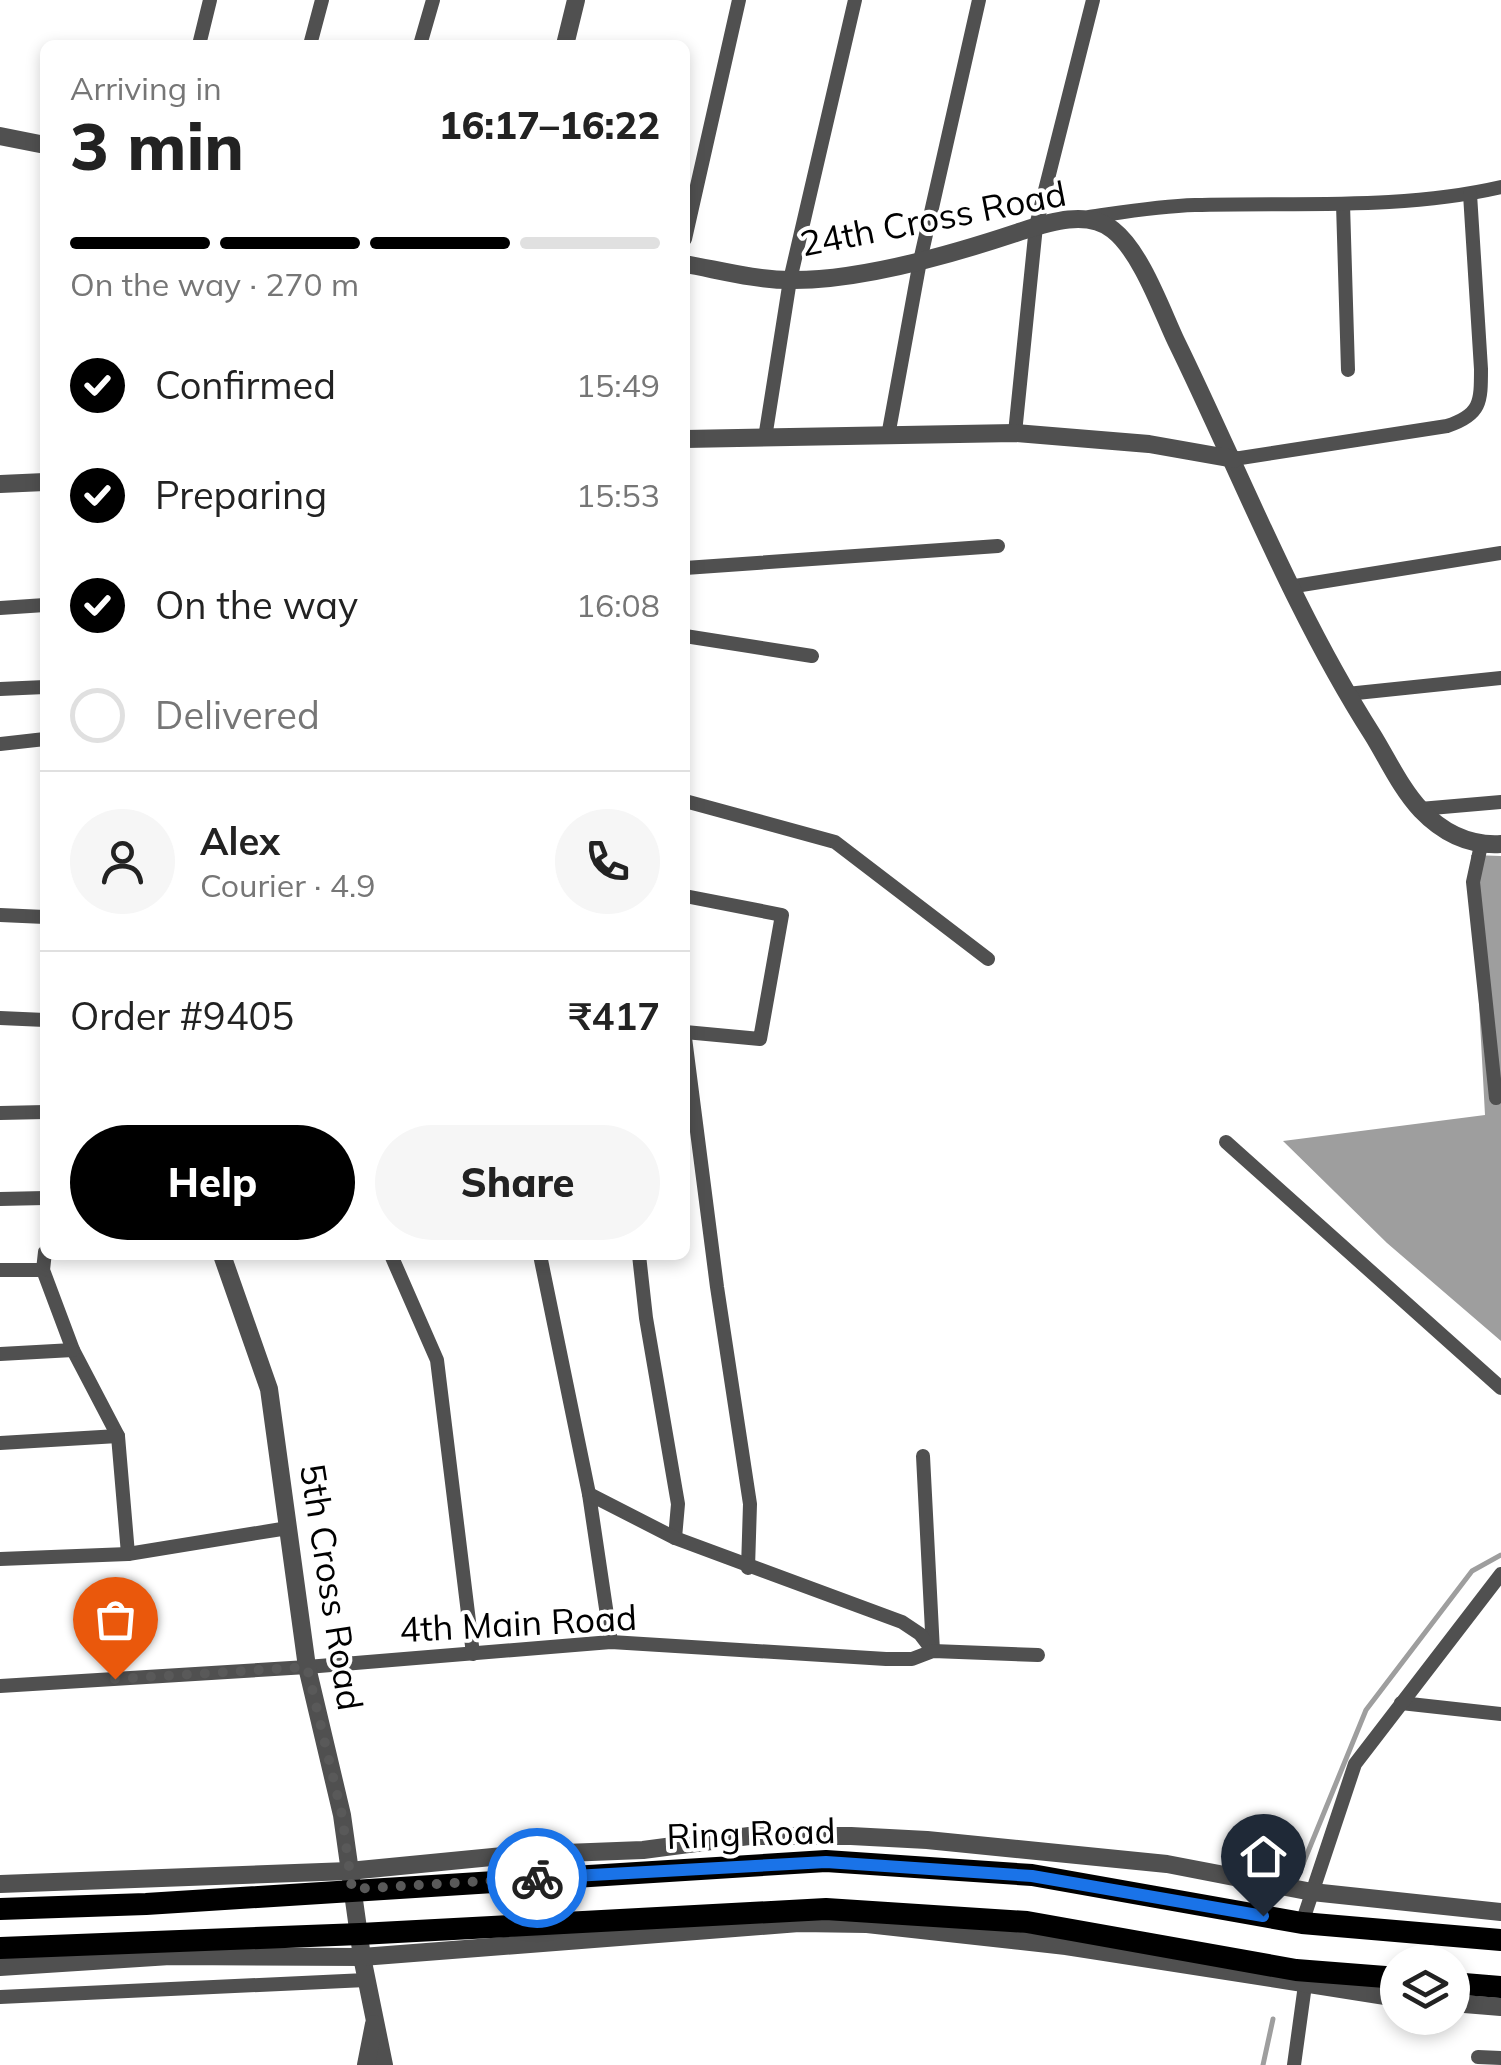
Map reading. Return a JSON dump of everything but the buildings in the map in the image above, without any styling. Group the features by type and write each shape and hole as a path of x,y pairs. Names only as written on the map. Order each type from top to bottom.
{"highway":[{"name":"Ring Road","path":"0,1910 146,1904 351,1880 826,1862 1032,1876 1302,1923 1501,1940"},
{"path":"0,1948 361,1945 826,1909 1027,1922 1238,1967 1380,1977"},
{"path":"1470,1984 1501,1987"}],"street":[{"path":"200,40 210,0"},
{"path":"311,40 322,0"},
{"path":"421,40 433,0"},
{"path":"566,40 576,0"},
{"path":"690,217 739,0"},
{"path":"764,438 790,280 856,0"},
{"path":"888,436 920,260 980,0"},
{"path":"1015,433 1036,226 1093,0"},
{"path":"0,136 40,143"},
{"path":"1078,218 1154,207 1344,204 1470,194 1501,187"},
{"path":"690,438 1015,433 1149,444 1234,458 1447,426 1465,420 1476,410 1481,392 1470,194"},
{"path":"1344,204 1348,370"},
{"name":"24th Cross Road","path":"690,265 790,280 920,260 1036,226 1078,218 1113,229 1128,246 1234,458 1289,587 1347,694 1420,809"},
{"path":"0,484 40,482"},
{"path":"690,568 998,546"},
{"path":"1289,587 1501,554"},
{"path":"0,608 40,605"},
{"path":"690,637 812,656"},
{"path":"1347,694 1501,678"},
{"path":"0,689 40,687"},
{"path":"0,744 40,740"},
{"path":"690,802 835,842 988,959"},
{"path":"1420,809 1501,802"},
{"path":"1420,809 1463,841 1501,844"},
{"path":"1481,845 1473,882 1496,1098"},
{"path":"690,897 782,916 760,1039 690,1035"},
{"path":"0,915 40,916"},
{"path":"0,1018 40,1020"},
{"path":"690,1074 750,1504 748,1568"},
{"path":"0,1114 40,1112"},
{"path":"1226,1142 1501,1388"},
{"path":"0,1199 40,1198"},
{"path":"44,1260 43,1270 72,1350 118,1436 128,1554"},
{"name":"5th Cross Road","path":"224,1260 270,1389 307,1667 342,1815 366,1980 384,2065"},
{"path":"393,1260 436,1360 473,1654"},
{"path":"541,1260 590,1494 612,1642"},
{"path":"640,1260 678,1504 675,1538"},
{"path":"0,1270 43,1270"},
{"path":"0,1354 72,1350"},
{"path":"0,1443 118,1436"},
{"path":"923,1456 933,1652"},
{"path":"590,1494 675,1538 748,1568 902,1622 920,1634 933,1652"},
{"path":"0,1559 128,1554 288,1528"},
{"path":"1302,1923 1355,1764 1500,1575"},
{"name":"4th Main Road","path":"0,1686 307,1667 612,1642 886,1659 912,1659 933,1652 1038,1655"},
{"path":"1401,1703 1501,1714"},
{"path":"0,1884 351,1880 512,1855 643,1850 749,1836 851,1836 1167,1864 1312,1892 1501,1912"},
{"path":"0,1967 361,1945"},
{"path":"1238,1967 1305,1985 1380,1995"},
{"path":"0,1997 366,1980"},
{"path":"1294,2065 1305,1985"},
{"path":"1470,2004 1501,2007"},
{"path":"366,2065 374,2024"},
{"path":"1478,2057 1501,2058"}],"shaded area":[{"path":"1471,855 1501,856 1501,1341 1387,1243 1283,1141 1485,1115"}],"waterway":[{"path":"1296,1881 1366,1710 1472,1571 1501,1555"},
{"path":"1263,2065 1273,2019"}],"way so far":[{"path":"115,1679 307,1667 342,1815 352,1889 537,1878"}],"route":[{"path":"537,1878 826,1862 1032,1876 1263,1916"}]}
